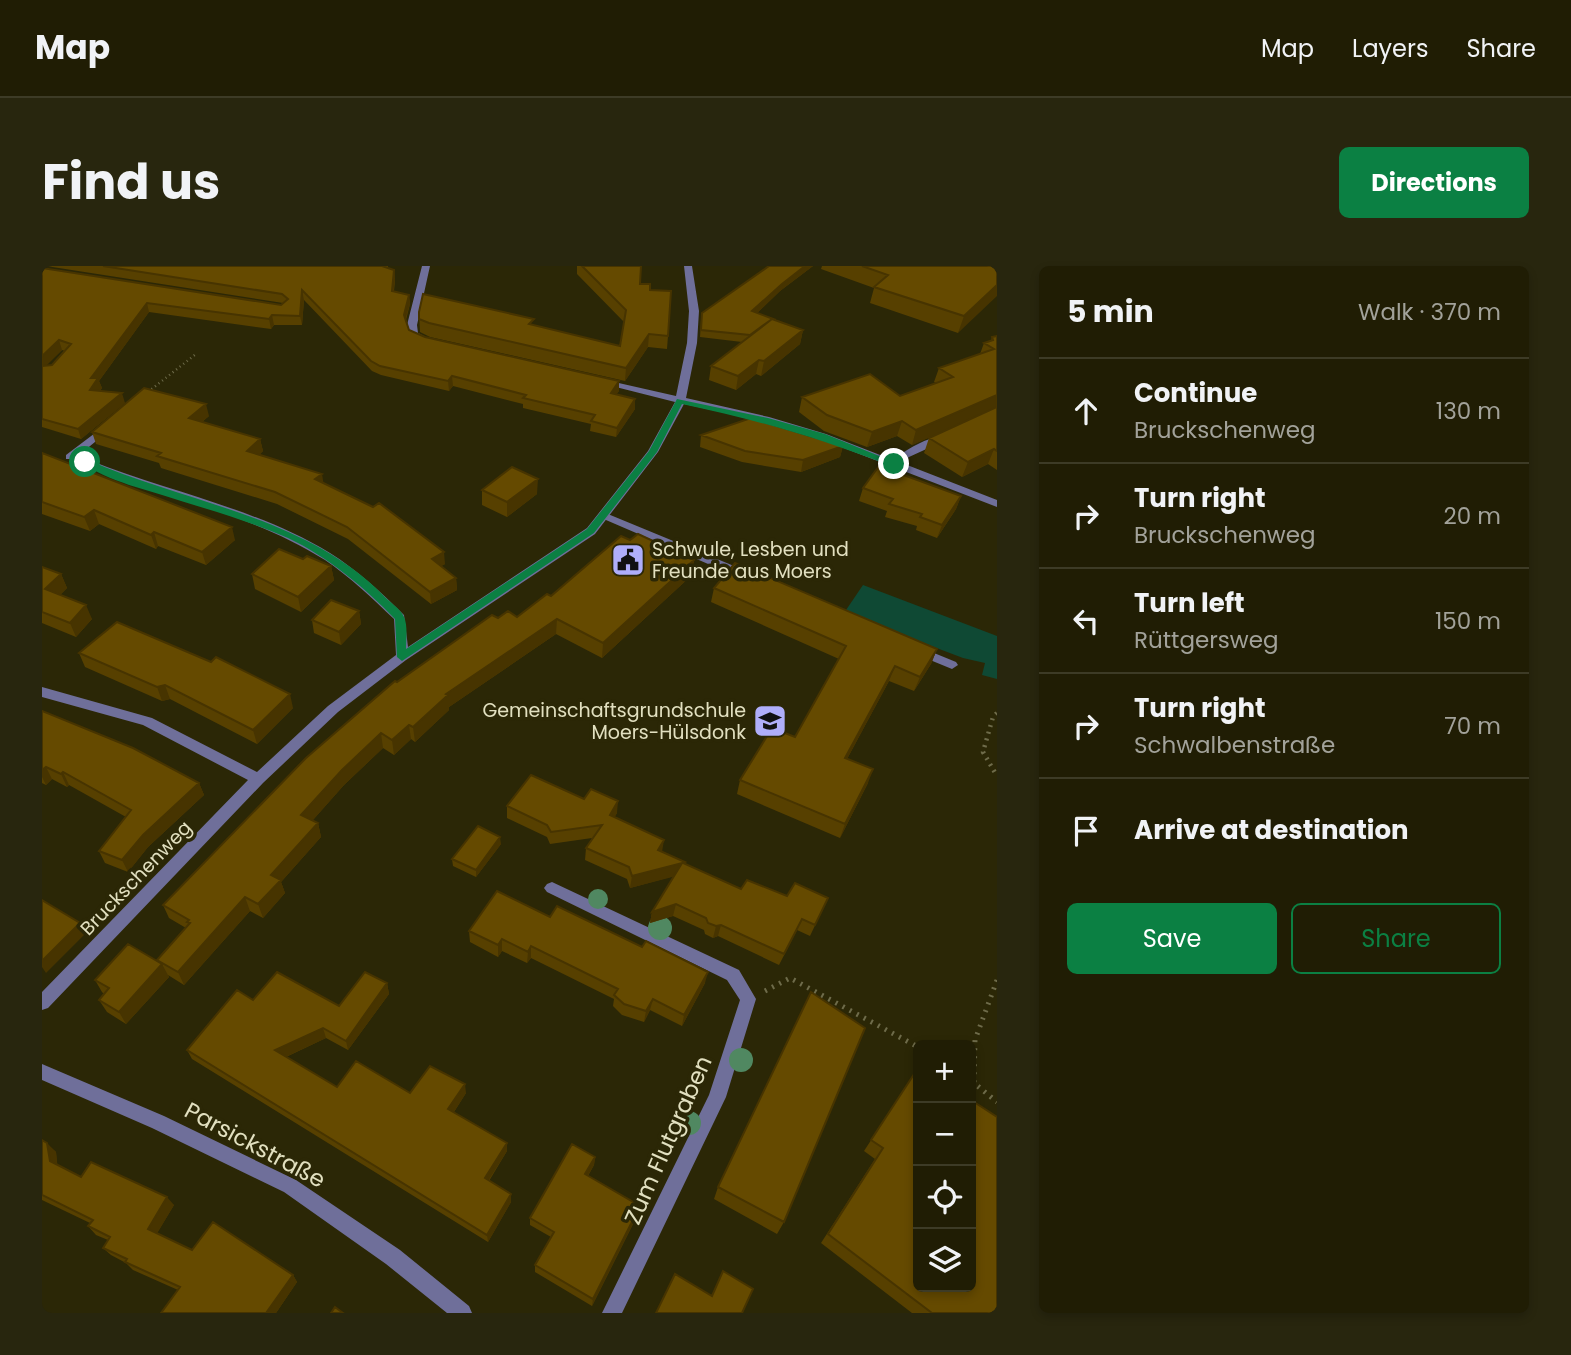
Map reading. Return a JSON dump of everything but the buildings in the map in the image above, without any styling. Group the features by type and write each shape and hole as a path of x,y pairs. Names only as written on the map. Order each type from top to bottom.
{"street":[{"path":"426,266 412,325 414,335 439,344"},
{"name":"Bruckschenweg","path":"42,1003 258,779 333,709 402,657 591,531 653,452 680,401 692,343 694,311 688,266"},
{"path":"584,378 822,436 997,504"},
{"path":"71,457 142,397"},
{"path":"894,464 905,455 950,434"},
{"path":"85,462 128,481 250,520 318,550 371,589 400,618 402,657"},
{"path":"603,515 762,583"},
{"path":"901,643 952,665"},
{"path":"42,692 147,721 258,779"},
{"path":"552,888 733,975 748,999"},
{"name":"Zum Flutgraben","path":"612,1313 717,1097 748,999"},
{"name":"Parsickstraße","path":"42,1072 158,1122 290,1186 393,1257 462,1313"}],"path":[{"path":"142,397 197,354"},
{"path":"997,713 983,752 997,776"},
{"path":"748,999 790,978 913,1044"},
{"path":"975,1040 997,980"},
{"path":"976,1085 997,1102"}],"green space":[{"path":"863,585 997,636 997,679 982,675 985,663 963,658 844,613"}],"place":[{"name":"Schwule, Lesben und Freunde aus Moers","path":"628,560"},
{"name":"Gemeinschaftsgrundschule Moers-Hülsdonk","path":"770,721"}],"route":[{"path":"85,462 128,481 250,520 318,550 371,589 400,618 402,657 591,531 653,452 680,401 765,419 822,436 894,464"}]}
